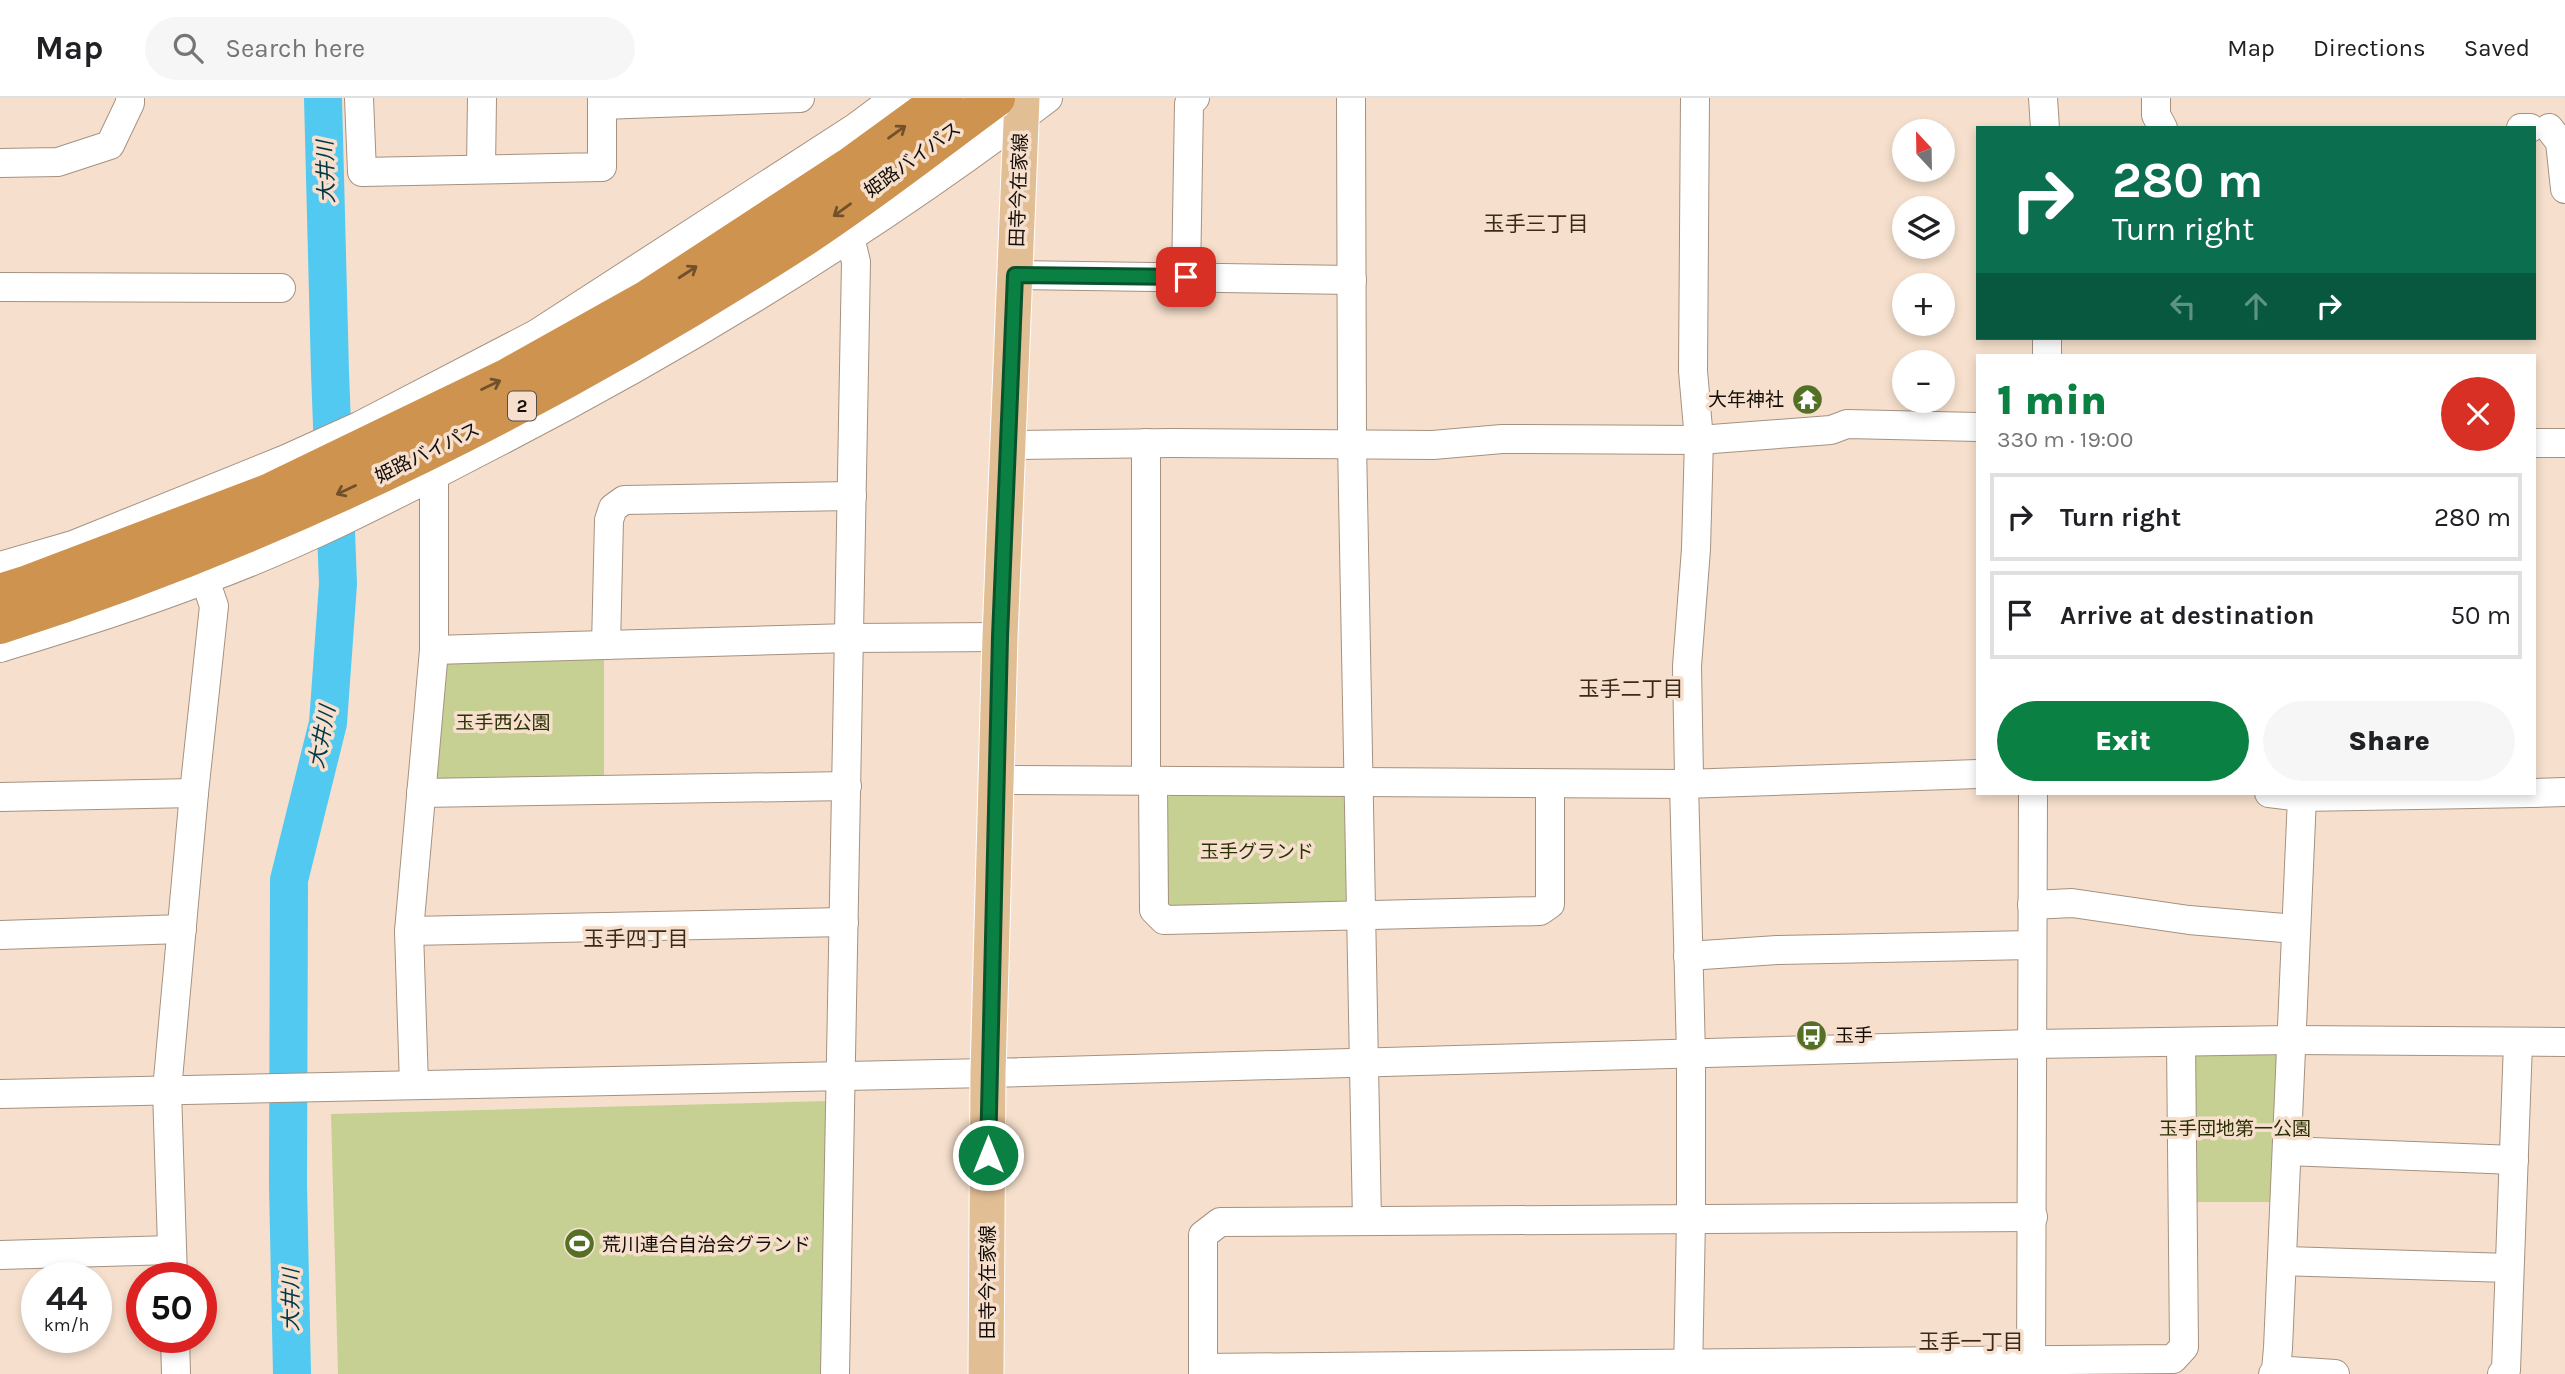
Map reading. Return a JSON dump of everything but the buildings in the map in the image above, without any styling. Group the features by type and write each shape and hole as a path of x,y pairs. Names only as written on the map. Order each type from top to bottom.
{"highway":[{"name":"姫路バイパス","path":"0,593 268,493 508,377 649,298 849,167 944,98"},
{"name":"姫路バイパス","path":"0,625 83,598 271,524 418,457 522,405 652,332 1013,105"}],"main road":[{"name":"田寺今在家線","path":"986,1374 988,1073 1000,637 1015,275 1013,105"}],"street":[{"path":"0,163 58,162 110,145 130,98"},
{"path":"359,98 362,172 602,167 602,101 800,98"},
{"path":"481,169 482,98"},
{"path":"0,566 73,545 286,459 359,426 536,334 856,127 895,98"},
{"path":"0,648 205,580 360,512 573,405 668,350 850,237 1013,105 1048,98"},
{"path":"1186,277 1189,104 1195,98"},
{"path":"1351,98 1352,443 1367,1221"},
{"path":"1688,1369 1690,1054 1684,784 1689,776 1688,666 1696,549 1699,440 1693,371 1695,98"},
{"path":"2043,98 2045,126"},
{"path":"2156,98 2156,115 2162,126"},
{"path":"2544,128 2560,142 2565,189"},
{"path":"835,1374 856,262 850,237"},
{"path":"1015,275 1352,280"},
{"path":"0,287 281,288"},
{"path":"1008,445 1433,445 1502,439 1699,440 1831,430 1847,424 1976,427"},
{"path":"1146,443 1149,781 1154,910 1164,920 1540,911 1550,904 1550,784"},
{"path":"2536,443 2565,443"},
{"path":"414,1085 410,931 434,650 434,476"},
{"path":"606,645 609,520 614,509 624,500 852,496"},
{"path":"172,1262 167,1090 214,606 178,503"},
{"path":"434,650 850,638 1000,637"},
{"path":"998,780 1684,784 1976,774"},
{"path":"421,793 847,786"},
{"path":"2536,793 2565,792"},
{"path":"0,797 194,793"},
{"path":"2031,1367 2033,795"},
{"path":"2286,795 2417,795"},
{"path":"2302,797 2282,1261 2274,1372 2335,1374"},
{"path":"2032,905 2072,903 2189,920 2296,929"},
{"path":"410,931 844,922"},
{"path":"0,935 182,929"},
{"path":"1688,956 1777,950 2032,945"},
{"path":"0,1094 988,1073 2032,1044 2292,1040 2565,1042"},
{"path":"2033,1217 1220,1222 1203,1235 1203,1371 2101,1367 2173,1359 2183,1347 2181,1042"},
{"path":"2502,1374 2506,1370 2518,1043"},
{"path":"2287,1151 2514,1160"},
{"path":"0,1255 134,1262"},
{"path":"2282,1261 2509,1268"},
{"path":"175,1353 176,1374"}],"green space":[{"name":"玉手西公園","path":"604,657 604,781 434,780 440,671 447,663"},
{"name":"玉手グランド","path":"1329,791 1343,794 1349,802 1349,903 1166,907 1164,799 1170,796"},
{"name":"玉手団地第一公園","path":"2280,1053 2276,1202 2193,1202 2190,1054"},
{"name":"荒川連合自治会グランド","path":"826,1101 821,1374 338,1374 331,1114"}],"waterway":[{"name":"大井川","path":"292,1374 288,1185 289,880 328,723 338,584 323,98"}],"place":[{"name":"大年神社","path":"1807,399"},
{"name":"玉手","path":"1812,1035"},
{"name":"荒川連合自治会グランド","path":"579,1244"}],"district":[{"name":"玉手三丁目","path":"1536,224"},
{"name":"玉手二丁目","path":"1631,689"},
{"name":"玉手四丁目","path":"636,939"},
{"name":"玉手一丁目","path":"1971,1342"}],"route":[{"path":"988,1155 1000,637 1015,275 1186,277"}]}
